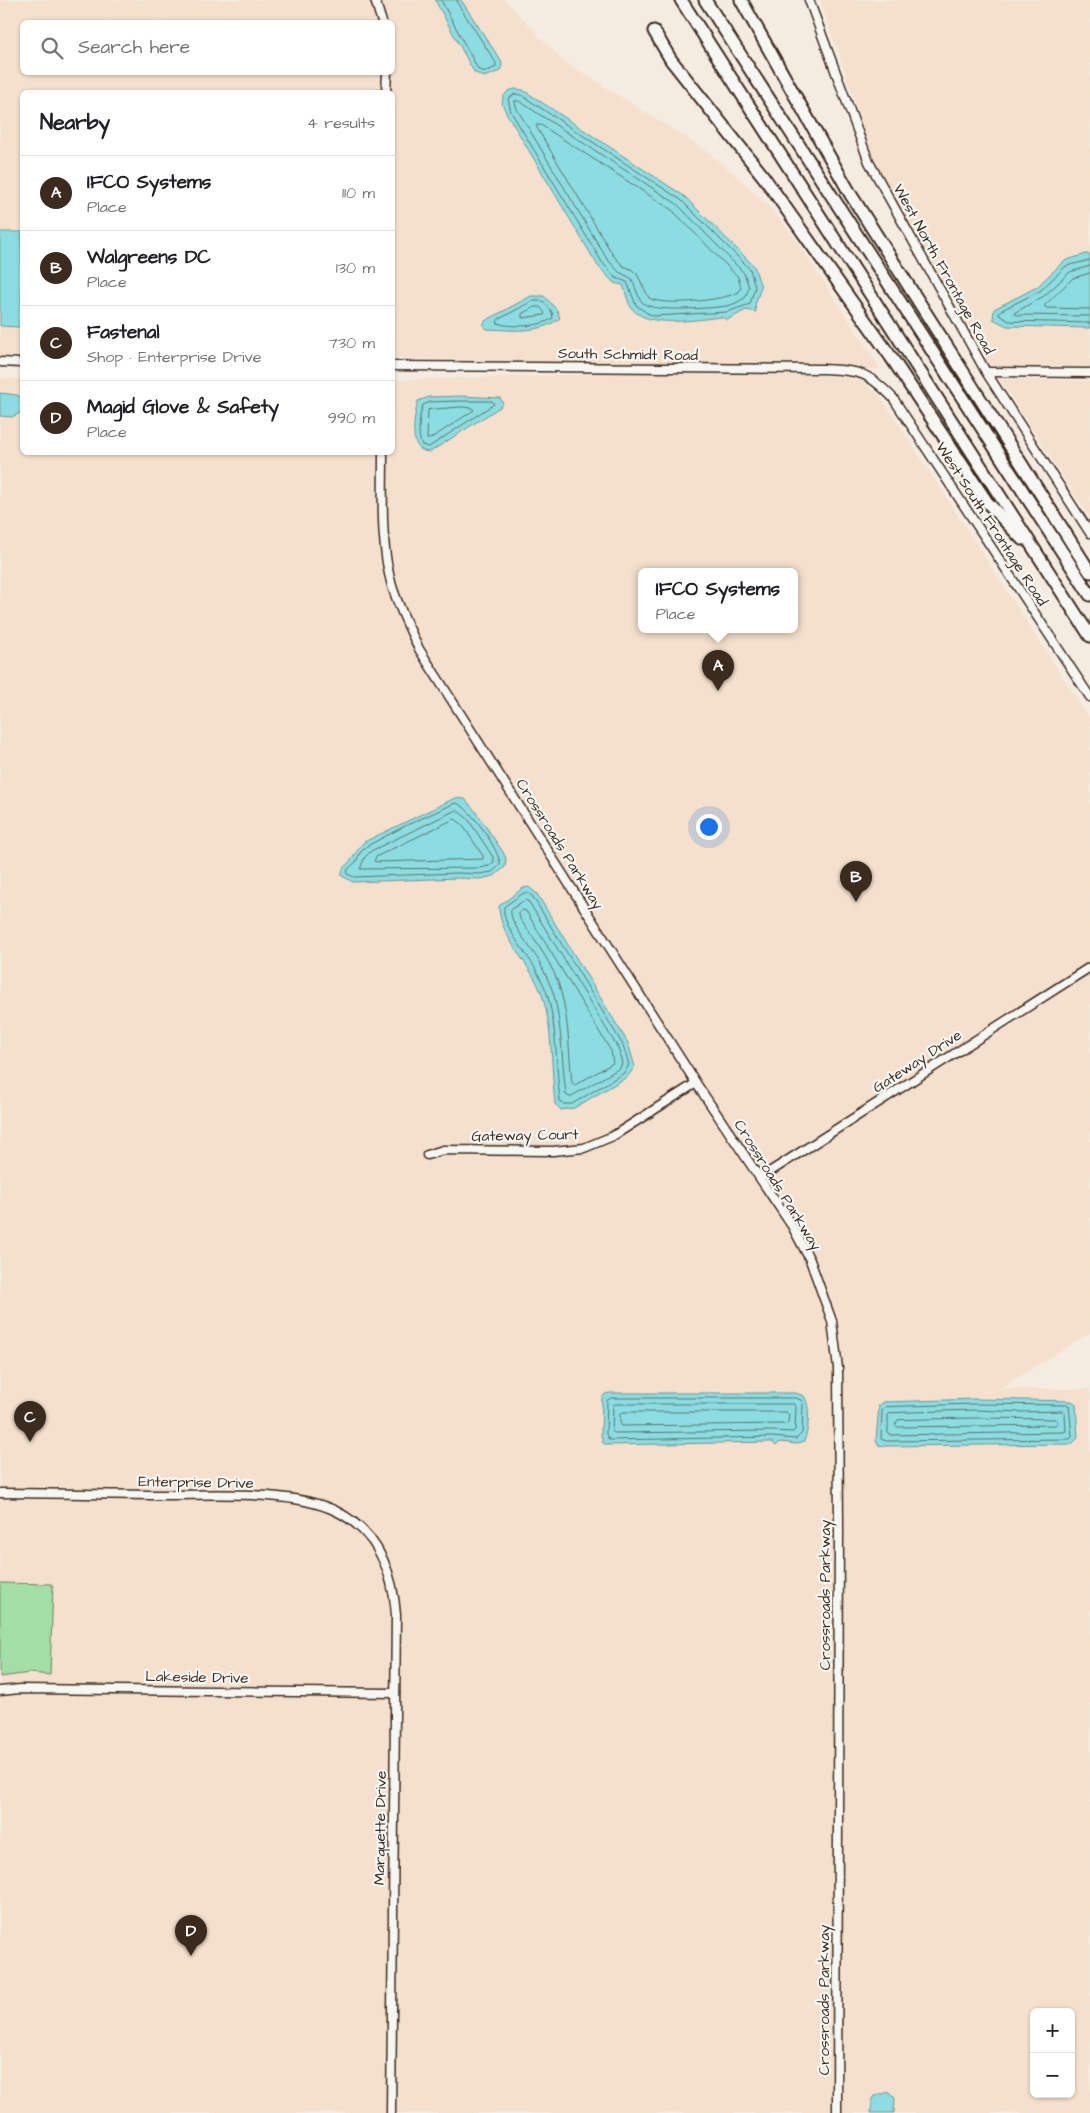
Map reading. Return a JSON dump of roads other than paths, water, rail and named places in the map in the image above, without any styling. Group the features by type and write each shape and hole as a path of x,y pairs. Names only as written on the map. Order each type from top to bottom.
{"highway":[{"path":"681,0 1090,636"},
{"path":"705,0 1090,595"},
{"path":"741,0 851,195 1090,572"},
{"path":"654,31 671,60 763,176 880,341 987,502 1041,558"}],"street":[{"path":"375,0 381,20"},
{"name":"West North Frontage Road","path":"809,0 837,80 869,162 986,372 1090,533"},
{"path":"386,90 387,75"},
{"path":"0,362 20,363"},
{"name":"South Schmidt Road","path":"395,366 822,370 863,373"},
{"path":"986,372 1090,373"},
{"name":"West South Frontage Road","path":"863,373 876,381 893,398 1090,697"},
{"name":"Crossroads Parkway","path":"383,455 383,531 391,580 404,617 419,649 696,1083 792,1226 810,1260 832,1321 837,1351 839,1524 837,2113"},
{"name":"Gateway Drive","path":"760,1178 1090,967"},
{"name":"Gateway Court","path":"427,1155 443,1150 553,1151 584,1148 613,1136 696,1083"},
{"name":"Enterprise Drive","path":"0,1492 220,1495 304,1500 336,1512 357,1525 377,1546"},
{"name":"Marquette Drive","path":"377,1546 391,1576 395,1596 391,2113"},
{"name":"Lakeside Drive","path":"0,1691 11,1689 395,1693"}],"water":[{"path":"435,0 461,0 501,61 500,71 484,77 474,72"},
{"path":"515,89 523,90 684,196 754,266 761,287 755,305 756,312 746,310 727,320 722,317 687,321 660,321 648,319 638,314 631,307 623,285 614,283 598,266 507,114 502,104 503,97 508,91"},
{"path":"0,232 20,232 20,325 19,327 0,326"},
{"path":"1086,254 1090,255 1090,328 1007,326 993,319 994,309 1037,287 1064,261"},
{"path":"531,296 544,296 557,310 560,318 544,327 535,329 487,329 483,326 485,321"},
{"path":"0,393 20,397 20,413 12,417 0,416"},
{"path":"429,397 500,398 503,403 500,407 430,452 423,450 418,446 414,433 418,401"},
{"path":"455,798 465,799 503,852 506,859 505,867 494,876 480,879 458,878 353,882 342,876 343,868 364,842"},
{"path":"529,887 537,894 628,1043 635,1067 627,1077 574,1108 561,1110 555,1104 550,1037 543,998 539,986 511,941 501,918 499,906 523,888"},
{"path":"796,1393 804,1396 808,1406 807,1431 804,1441 797,1444 780,1442 776,1446 772,1442 608,1445 603,1443 601,1435 602,1398 605,1394"},
{"path":"977,1399 1072,1401 1076,1404 1078,1438 1072,1444 886,1446 878,1445 876,1441 879,1405 884,1402"},
{"path":"889,2092 895,2098 894,2113 871,2113 872,2101 875,2096"}],"place":[{"name":"IFCO Systems","path":"718,691"},
{"name":"Walgreens DC","path":"856,902"},
{"name":"Fastenal","path":"30,1442"},
{"name":"Magid Glove & Safety","path":"191,1956"}]}
